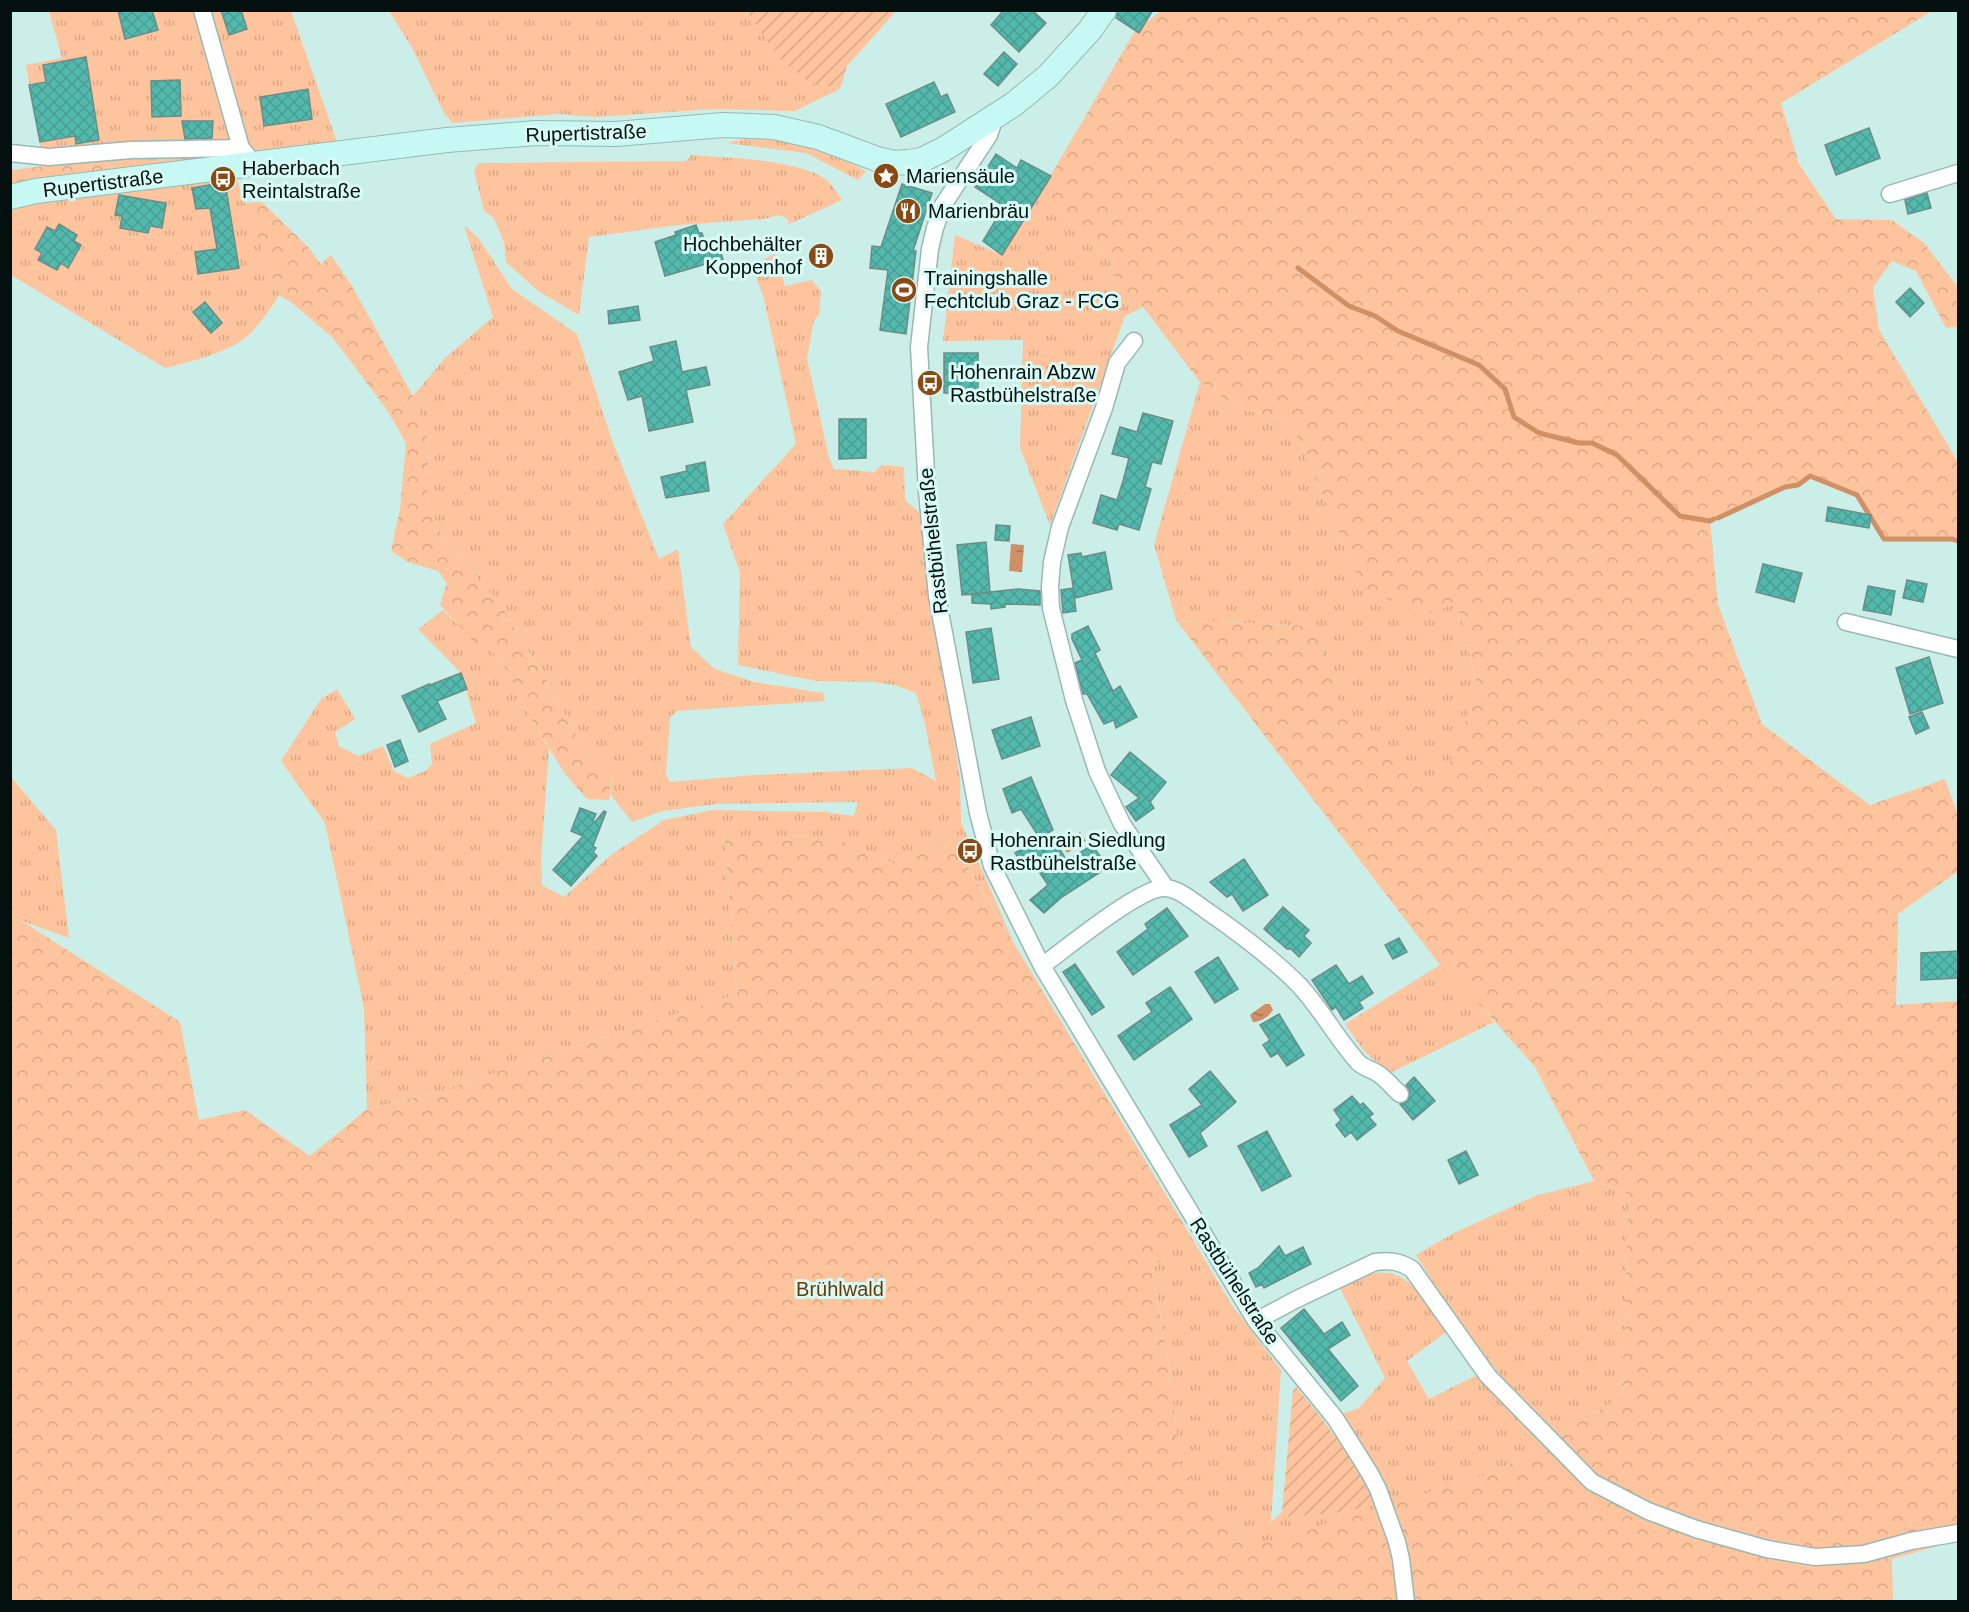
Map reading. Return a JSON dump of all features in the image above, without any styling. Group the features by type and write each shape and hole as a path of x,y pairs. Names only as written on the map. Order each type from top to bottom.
{"main road":[{"name":"Rupertistraße","path":"10,197 36,190 248,156 536,133 616,134 723,125 774,127 818,137 894,163 922,160 995,117 1048,76 1090,30 1104,10"}],"street":[{"path":"10,153 49,157 131,150 248,156 202,10"},
{"name":"Rastbühelstraße","path":"995,117 989,135 943,205 930,249 919,347 937,596 980,825 992,866 1042,966 1256,1321 1335,1418 1374,1481 1399,1550 1406,1602"},
{"path":"1890,194 1959,173"},
{"path":"1134,341 1117,363 1104,408 1060,527 1052,562 1050,586 1053,622 1074,700 1097,771 1122,824 1166,888 1194,902 1272,960 1299,986 1331,1025 1358,1064 1379,1074 1400,1094"},
{"path":"1846,622 1959,649"},
{"path":"1042,966 1132,901 1150,890 1166,888"},
{"path":"1256,1321 1375,1262 1389,1260 1401,1263 1412,1269 1488,1376 1592,1482 1648,1511 1696,1529 1767,1549 1815,1557 1864,1554 1911,1541 1959,1533"}],"green space":[{"path":"49,11 291,11 337,142 228,156 279,295 259,324 239,342 208,356 165,368 11,275 11,185 111,167 101,159 44,166 26,65 62,58"},
{"path":"389,11 745,11 809,82 840,89 795,111 714,109 596,117 559,114 452,123 443,111 412,48"},
{"path":"746,11 896,11 847,66 840,89 809,82 781,60"},
{"name":"Brühlwald","path":"1161,11 1932,11 1781,103 1799,164 1836,219 1892,220 1924,243 1958,287 1958,326 1946,328 1916,271 1892,261 1873,287 1879,330 1958,462 1958,539 1884,539 1857,495 1810,476 1798,485 1785,487 1710,521 1718,604 1762,724 1870,805 1945,779 1958,815 1958,871 1898,914 1896,1005 1958,1001 1958,1540 1892,1559 1893,1601 11,1602 11,917 25,923 180,1022 199,1120 245,1110 310,1156 367,1109 430,1094 737,994 724,835 831,837 895,864 952,841 1189,1233 1152,1269 1170,1375 1180,1464 1245,1548 1497,1472 1622,1396 1629,1194 1594,1181 1535,1067 1482,1007 1440,965 1176,620 1313,626 1341,709 1439,790 1478,690 1458,603 1421,616 1362,586 1291,422 1239,408 1200,382 1143,307 1119,295 1110,260 1041,192 1135,31"},
{"path":"753,137 830,152 866,171 858,180 806,153 727,143"},
{"path":"691,155 762,161 800,168 828,181 842,200 787,225 789,220 780,215 763,219 678,225 589,237 579,315 538,291 506,262 504,243 494,218 484,211 474,171 479,163 686,161"},
{"path":"101,159 111,168 11,185 11,170"},
{"path":"1041,192 1110,260 1119,295 1143,307 1125,316 1050,525 1020,448 1023,340 943,341 955,235 1002,255"},
{"path":"262,202 308,247 321,264 331,255 352,286 413,396 429,443 427,498 441,535 501,606 547,681 581,744 611,777 609,800 587,799 565,774 529,715 500,657 473,641 440,605 447,583 438,571 408,562 391,551 400,509 406,443 385,407 333,338 291,302 279,295 245,203"},
{"path":"464,225 479,239 512,289 577,334 613,443 659,559 678,549 691,647 715,669 754,682 823,693 825,701 677,711 670,718 666,775 670,782 755,775 912,768 936,781 925,724 916,693 895,685 873,682 816,681 738,665 740,573 723,524 796,444 764,299 752,265 775,254 785,286 812,280 821,291 819,315 814,320 807,358 829,457 834,469 875,472 881,465 904,467 905,500 921,514 960,779 961,822 1013,941 952,841 895,864 831,837 724,836 737,994 430,1094 367,1109 364,1008 325,823 281,761 321,699 337,689 355,719 335,732 339,746 358,756 383,746 394,771 408,778 427,770 432,764 430,744 476,723 461,673 418,629 443,610 473,640 500,657 549,749 541,860 542,885 564,897 611,855 664,820 713,810 824,812 854,816 858,802 717,804 662,811 632,822 610,794 611,777 581,744 547,681 501,606 441,535 427,498 429,443 413,396 445,358 493,317"},
{"path":"1200,382 1239,408 1291,422 1362,586 1458,603 1478,690 1439,791 1341,709 1313,626 1176,620 1154,545"},
{"path":"10,776 56,830 69,938 11,917"},
{"path":"1440,965 1494,1022 1390,1073 1364,1051 1345,1024"},
{"path":"1594,1181 1629,1194 1622,1396 1497,1472 1246,1549 1180,1465 1170,1375 1152,1269 1189,1233 1231,1304 1281,1370 1271,1522 1282,1512 1291,1517 1364,1508 1371,1495 1385,1491 1361,1443 1339,1415 1359,1408 1385,1378 1340,1288 1370,1274 1396,1275 1407,1281 1424,1299 1446,1332 1407,1361 1429,1399 1477,1375 1523,1424 1535,1413 1479,1351 1416,1255 1454,1233 1535,1196"},
{"path":"1296,1387 1336,1439 1363,1480 1371,1495 1364,1508 1290,1517 1282,1512 1293,1391"}],"water":[{"path":"1011,544 1024,545 1022,572 1009,571"},
{"path":"1080,832 1086,841 1067,853 1062,844"},
{"path":"1265,1004 1270,1004 1273,1010 1259,1021 1253,1022 1250,1015"}],"building":[{"path":"118,10 152,10 158,30 125,39"},
{"path":"221,10 241,10 247,29 229,35"},
{"path":"1004,10 1032,10 1046,23 1019,52 991,25"},
{"path":"1118,10 1153,10 1139,33 1116,18"},
{"path":"1004,52 1017,64 998,86 984,74"},
{"path":"86,57 99,140 76,144 75,136 40,142 29,85 46,82 43,65"},
{"path":"180,80 181,116 152,117 151,81"},
{"path":"934,82 941,97 947,94 955,112 901,137 886,104"},
{"path":"308,89 312,119 264,126 260,97"},
{"path":"182,121 213,121 212,138 185,139"},
{"path":"1869,128 1880,158 1836,175 1825,145"},
{"path":"996,154 1017,168 1021,160 1051,176 1002,255 983,241 1004,206 975,187"},
{"path":"225,182 239,268 198,274 195,252 217,249 210,208 196,209 192,188"},
{"path":"902,184 932,193 913,251 916,251 906,334 880,330 888,270 870,268 872,246 881,247"},
{"path":"1927,193 1931,208 1908,214 1905,200"},
{"path":"119,195 166,203 162,228 150,226 148,233 120,228 122,216 115,215"},
{"path":"59,224 77,235 74,241 81,245 68,268 61,263 57,270 38,260 42,253 35,249 47,227 55,231"},
{"path":"696,225 699,233 702,233 707,249 718,245 723,259 665,276 655,242"},
{"path":"1910,288 1924,303 1910,317 1896,302"},
{"path":"205,302 222,323 211,333 193,312"},
{"path":"638,306 640,320 609,324 608,311"},
{"path":"676,341 682,372 706,367 710,385 686,390 693,422 649,431 642,396 628,400 619,372 654,361 650,347"},
{"path":"944,353 978,353 978,393 944,393"},
{"path":"1143,413 1173,421 1161,464 1152,462 1145,487 1151,489 1139,530 1119,524 1117,530 1093,523 1101,495 1117,500 1123,481 1129,458 1112,454 1120,427 1137,432"},
{"path":"839,419 866,419 866,458 839,459"},
{"path":"705,462 709,491 666,498 661,477 687,471 686,466"},
{"path":"1828,507 1871,515 1869,528 1826,521"},
{"path":"996,525 1010,526 1009,541 995,540"},
{"path":"986,542 990,593 962,595 957,545"},
{"path":"1105,552 1112,589 1075,598 1068,555 1081,553 1082,557"},
{"path":"1763,564 1802,573 1794,602 1756,592"},
{"path":"1907,580 1927,584 1923,602 1903,598"},
{"path":"1868,586 1895,591 1891,615 1863,610"},
{"path":"1073,588 1076,611 1063,613 1061,590"},
{"path":"1018,589 1040,591 1040,605 1005,604 1005,607 991,609 991,604 972,603 972,594"},
{"path":"1088,626 1100,650 1095,653 1113,691 1120,686 1137,717 1116,728 1114,720 1104,724 1087,694 1083,694 1075,663 1082,660 1072,634"},
{"path":"991,628 999,679 973,683 966,632"},
{"path":"1929,657 1943,703 1910,714 1896,668"},
{"path":"461,673 467,689 437,701 446,719 419,732 402,696"},
{"path":"1922,712 1929,728 1916,734 1909,717"},
{"path":"1031,717 1040,746 1002,759 992,730"},
{"path":"400,740 408,761 395,767 387,745"},
{"path":"1130,752 1166,782 1150,802 1154,808 1136,821 1126,807 1139,798 1111,775"},
{"path":"1031,777 1053,830 1049,832 1067,861 1092,845 1108,867 1062,897 1044,913 1030,900 1048,885 1032,861 1024,866 1015,853 1039,837 1021,809 1012,813 1003,789"},
{"path":"580,808 596,814 593,821 595,822 604,811 606,812 593,846 596,848 593,852 597,856 571,886 553,870 583,836 571,831"},
{"path":"1244,859 1268,895 1243,911 1232,894 1227,897 1210,882"},
{"path":"1283,907 1309,930 1304,936 1311,943 1299,957 1264,929"},
{"path":"1167,908 1188,936 1133,975 1117,952 1148,929 1145,924"},
{"path":"1399,938 1407,952 1393,959 1385,945"},
{"path":"1959,951 1959,978 1921,980 1921,953"},
{"path":"1218,957 1238,989 1215,1003 1195,972"},
{"path":"1075,964 1104,1007 1092,1015 1063,972"},
{"path":"1336,965 1349,984 1362,976 1373,993 1359,1002 1363,1008 1344,1020 1336,1007 1332,1010 1312,980"},
{"path":"1170,987 1192,1019 1134,1060 1118,1036 1152,1012 1146,1003"},
{"path":"1279,1014 1304,1055 1287,1066 1278,1053 1271,1057 1263,1045 1270,1040 1260,1025"},
{"path":"1210,1071 1236,1102 1200,1133 1207,1146 1189,1157 1170,1125 1202,1105 1189,1089"},
{"path":"1414,1077 1435,1101 1413,1120 1400,1104 1408,1101 1410,1091 1406,1085"},
{"path":"1352,1096 1360,1105 1363,1103 1373,1114 1369,1117 1376,1125 1357,1140 1351,1132 1345,1137 1336,1125 1341,1120 1334,1110"},
{"path":"1267,1131 1291,1176 1262,1191 1238,1146"},
{"path":"1466,1151 1478,1175 1459,1184 1448,1160"},
{"path":"1279,1246 1285,1256 1303,1247 1311,1264 1264,1288 1262,1284 1256,1287 1249,1273 1258,1268"},
{"path":"1304,1309 1324,1334 1342,1322 1350,1335 1328,1349 1358,1386 1341,1401 1281,1328"}],"waterway":[{"path":"1298,268 1349,306 1375,316 1398,331 1479,365 1505,389 1514,417 1539,433 1579,443 1592,443 1617,455 1680,516 1710,521 1714,519"},
{"path":"1718,518 1785,487 1798,485 1810,476 1857,495 1884,539 1952,539 1958,541"}],"place":[{"name":"Mariensäule","path":"886,176"},
{"name":"Haberbach Reintalstraße","path":"223,179"},
{"name":"Marienbräu","path":"908,211"},
{"name":"Hochbehälter Koppenhof","path":"821,256"},
{"name":"Trainingshalle Fechtclub Graz - FCG","path":"904,290"},
{"name":"Hohenrain Abzw Rastbühelstraße","path":"930,383"},
{"name":"Hohenrain Siedlung Rastbühelstraße","path":"970,851"}]}
